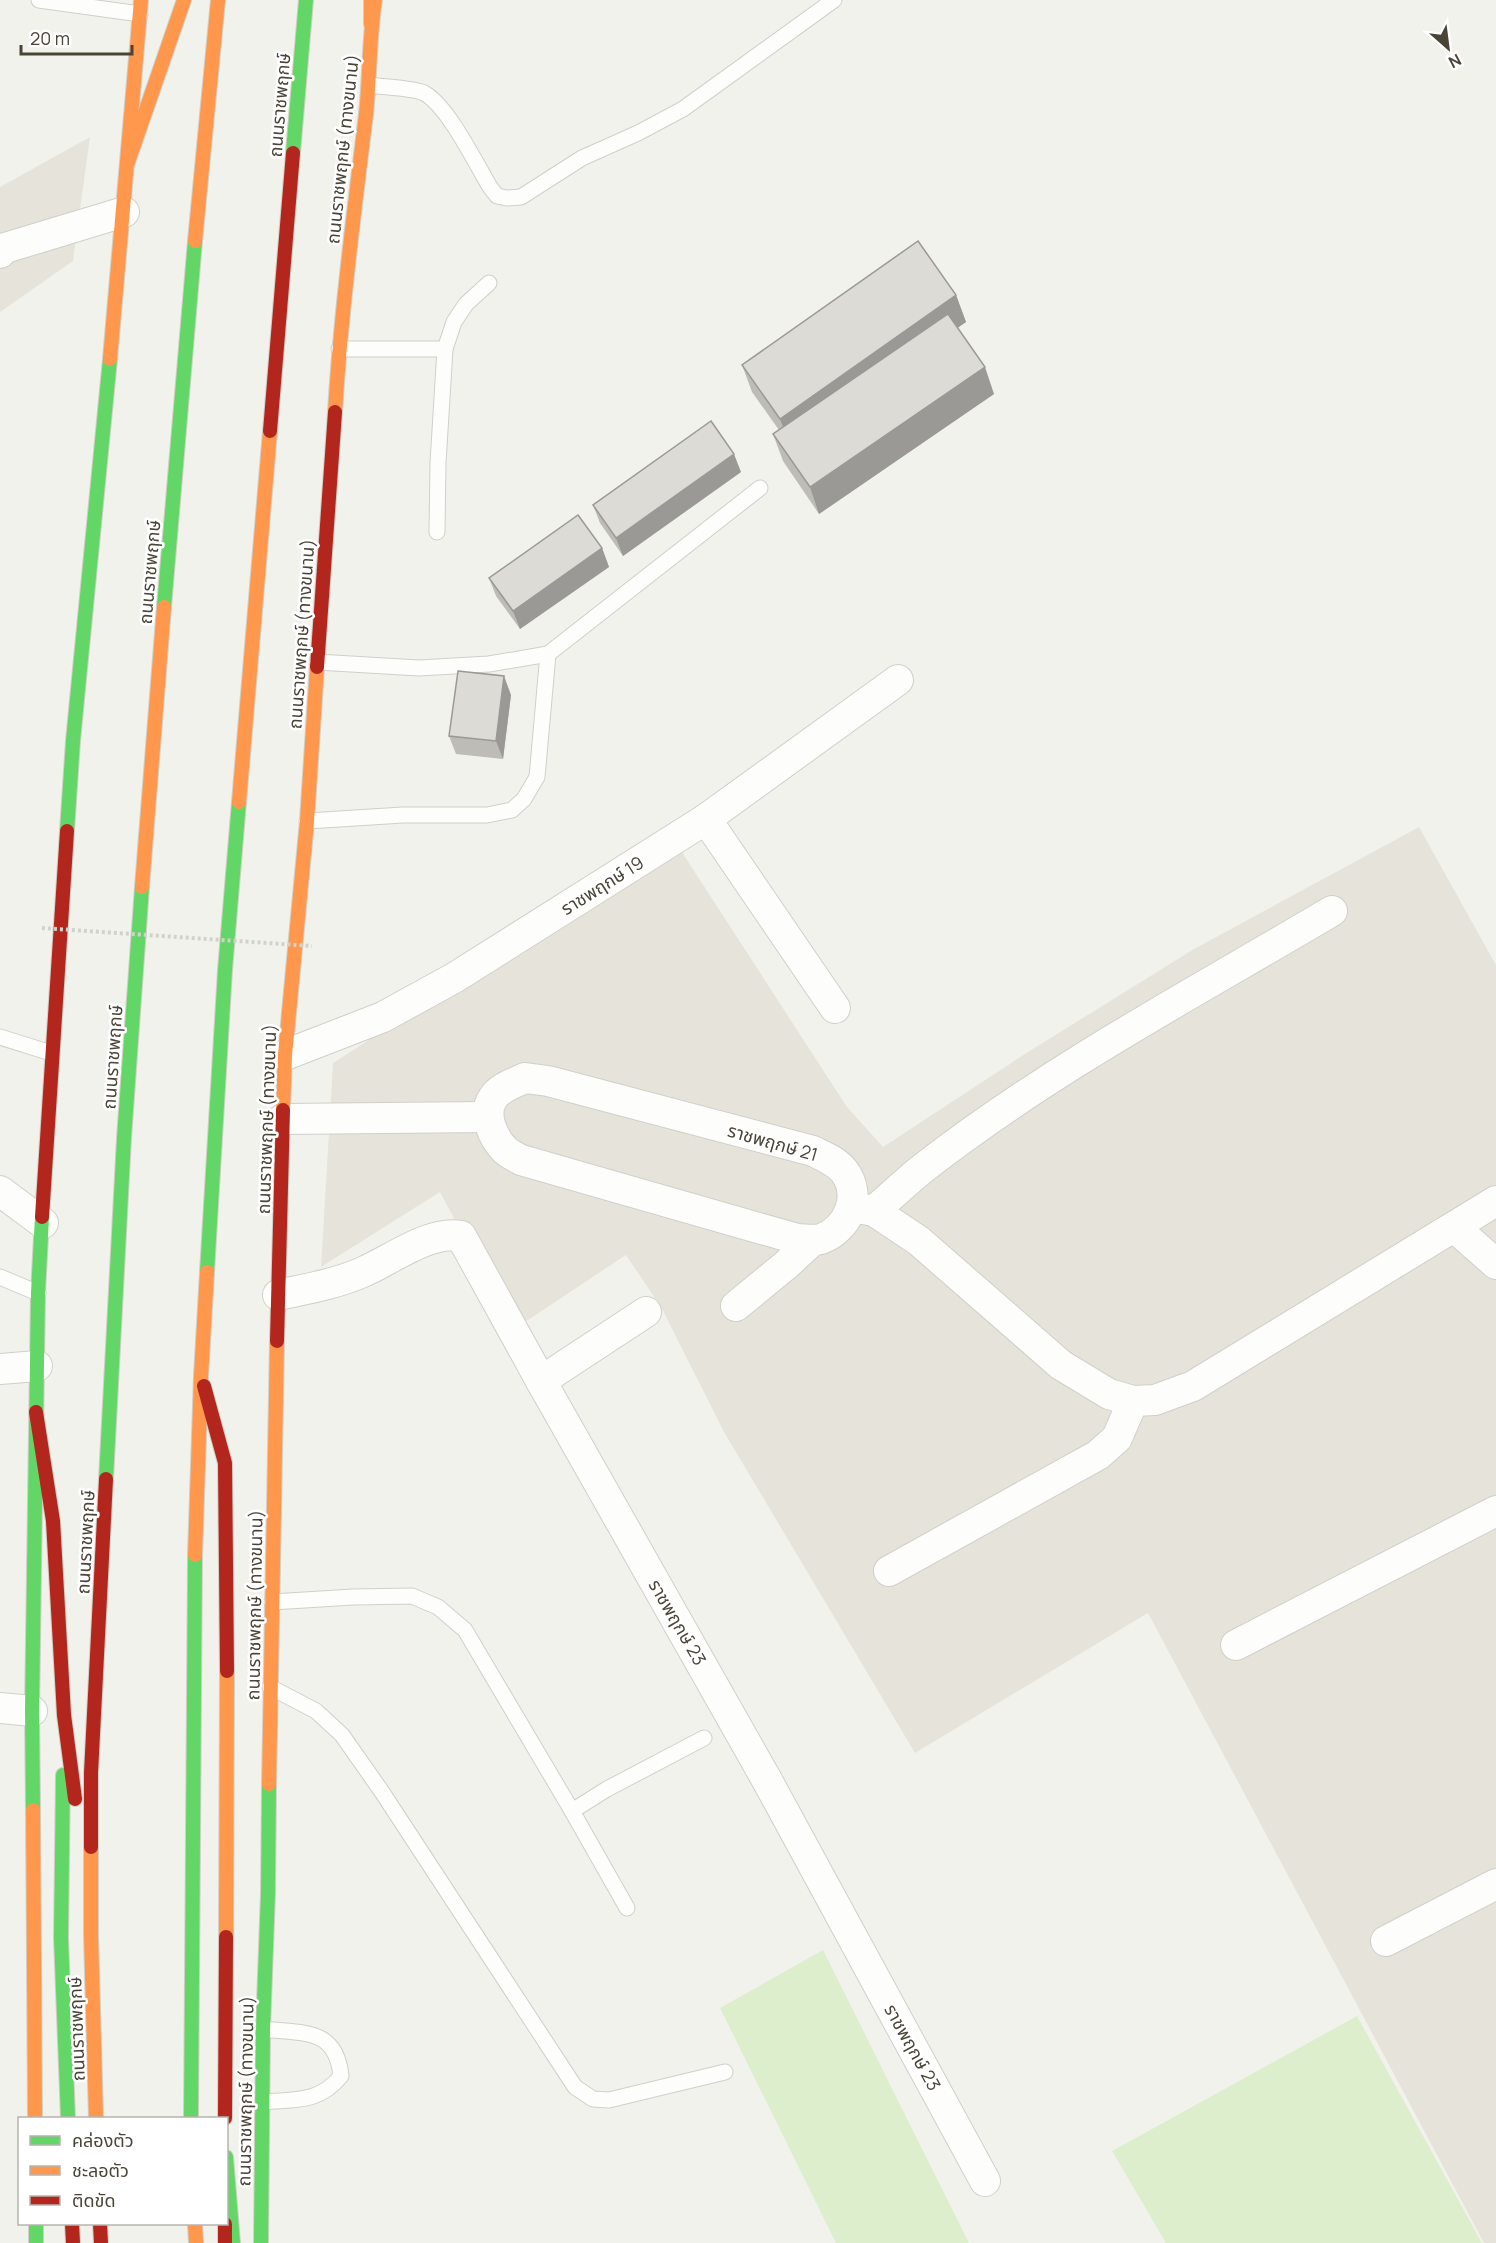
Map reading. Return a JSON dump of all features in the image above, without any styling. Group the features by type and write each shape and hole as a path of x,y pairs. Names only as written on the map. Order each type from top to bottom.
{"main road":[{"path":"128,162 183,0"},
{"name":"ถนนราชพฤกษ์","path":"96,2117 91,1935 91,1773 124,1138 148,804 186,342 218,0"},
{"name":"ถนนราชพฤกษ์","path":"191,2117 193,1604 201,1376 226,958 306,0"},
{"name":"ถนนราชพฤกษ์ (ทางขนาน)","path":"261,2243 263,2029 268,1893 270,1686 285,1055 307,821 339,349 369,85 373,0"},
{"path":"35,2117 32,1711 38,1293 51,1053 73,741 124,212 141,7"},
{"path":"201,1376 225,1463 227,1657 225,2117"},
{"path":"36,1412 53,1521 64,1716 91,1935"},
{"path":"64,1716 61,1938 68,2117"},
{"path":"228,2182 233,2243"},
{"path":"36,2225 36,2243"},
{"path":"72,2225 73,2243"},
{"path":"100,2225 100,2243"},
{"path":"195,2225 196,2243"},
{"path":"225,2225 225,2243"}],"street":[{"path":"2,250 124,212"},
{"name":"ราชพฤกษ์ 19","path":"285,1055 393,1012 454,978 706,819 898,680"},
{"path":"706,819 835,1008"},
{"path":"283,1119 488,1117 494,1134 506,1151 521,1160 774,1233 797,1239 820,1239 837,1230 848,1218 921,1170 979,1126 1059,1072 1332,911"},
{"name":"ราชพฤกษ์ 21","path":"488,1117 493,1098 507,1086 525,1078 548,1081 813,1151 832,1160 843,1170 863,1209"},
{"path":"0,1191 43,1223"},
{"path":"863,1209 920,1241 1061,1365 1109,1394 1133,1401 1155,1400 1193,1386 1496,1201"},
{"path":"1454,1227 1496,1264"},
{"name":"ราชพฤกษ์ 23","path":"278,1295 362,1273 432,1239 449,1234 461,1236 768,1782 985,2181"},
{"path":"736,1306 813,1240"},
{"path":"541,1381 646,1312"},
{"path":"0,1369 37,1366"},
{"path":"889,1570 1098,1455 1117,1438 1133,1401"},
{"path":"1236,1646 1496,1511"},
{"path":"0,1708 32,1711"},
{"path":"1386,1941 1496,1884"}],"lane":[{"path":"39,0 141,7"},
{"path":"369,85 422,92 436,102 497,196 521,197 582,158 638,133 683,109 834,0"},
{"path":"437,532 438,463 445,349 454,321 466,304 489,284"},
{"path":"339,349 445,349"},
{"path":"317,662 418,668 489,664 548,654 760,488"},
{"path":"307,821 403,815 487,815 512,810 524,799 537,777 548,654"},
{"path":"0,1037 51,1053"},
{"path":"0,1277 38,1293"},
{"path":"272,1602 412,1596 438,1607 465,1630 627,1908"},
{"path":"270,1686 316,1711 342,1736 382,1792 575,2087 593,2099 609,2100 725,2072"},
{"path":"572,1811 608,1789 704,1738"},
{"path":"263,2029 321,2037 334,2048 339,2061 340,2076 330,2090 315,2097 264,2103"}],"path":[{"path":"42,928 312,946"}],"shaded area":[{"path":"90,137 73,261 0,312 0,187"},
{"path":"1419,827 1496,965 1496,2243 1484,2243 1148,1613 915,1753 724,1432 661,1307 626,1255 513,1330 440,1192 321,1267 333,1063 676,843 847,1107 883,1147 1028,1052 1194,949"}],"green space":[{"path":"823,1950 969,2243 836,2243 720,2008"},
{"path":"1357,2016 1482,2243 1166,2243 1112,2151"}],"building":[{"path":"918,241 956,295 780,419 742,365"},
{"path":"948,314 985,367 810,487 773,434"},
{"path":"711,421 734,454 616,538 593,505"},
{"path":"578,515 602,548 513,611 489,578"},
{"path":"458,671 504,676 496,741 449,736"}],"traffic: fast":[{"path":"293,153 306,0"},
{"path":"164,607 195,241"},
{"path":"67,831 73,741 110,359"},
{"path":"207,1272 225,970 239,802"},
{"path":"106,1479 124,1138 142,887"},
{"path":"33,1810 32,1711 38,1293 42,1217"},
{"path":"191,2117 195,1555"},
{"path":"63,1775 61,1938 68,2117"},
{"path":"261,2243 269,1784"},
{"path":"228,2182 233,2243"},
{"path":"36,2225 36,2243"}],"traffic: slow":[{"path":"110,359 141,0"},
{"path":"128,162 184,0"},
{"path":"195,241 218,0"},
{"path":"371,0 371,24"},
{"path":"335,412 344,300 366,114 375,0"},
{"path":"239,802 270,431"},
{"path":"142,887 164,607"},
{"path":"283,1110 285,1055 307,821 317,667"},
{"path":"195,1555 207,1272"},
{"path":"269,1784 277,1341"},
{"path":"226,1937 227,1671"},
{"path":"33,1810 35,2117"},
{"path":"91,1847 96,2117"},
{"path":"195,2225 196,2243"}],"traffic: jam":[{"path":"270,431 293,153"},
{"path":"317,667 335,412"},
{"path":"42,1217 67,831"},
{"path":"277,1341 283,1110"},
{"path":"204,1386 225,1463 227,1671"},
{"path":"36,1412 53,1521 64,1715 75,1799"},
{"path":"91,1847 91,1773 106,1479"},
{"path":"225,2117 226,1937"},
{"path":"72,2225 73,2243"},
{"path":"100,2225 101,2243"},
{"path":"225,2225 225,2243"}]}
